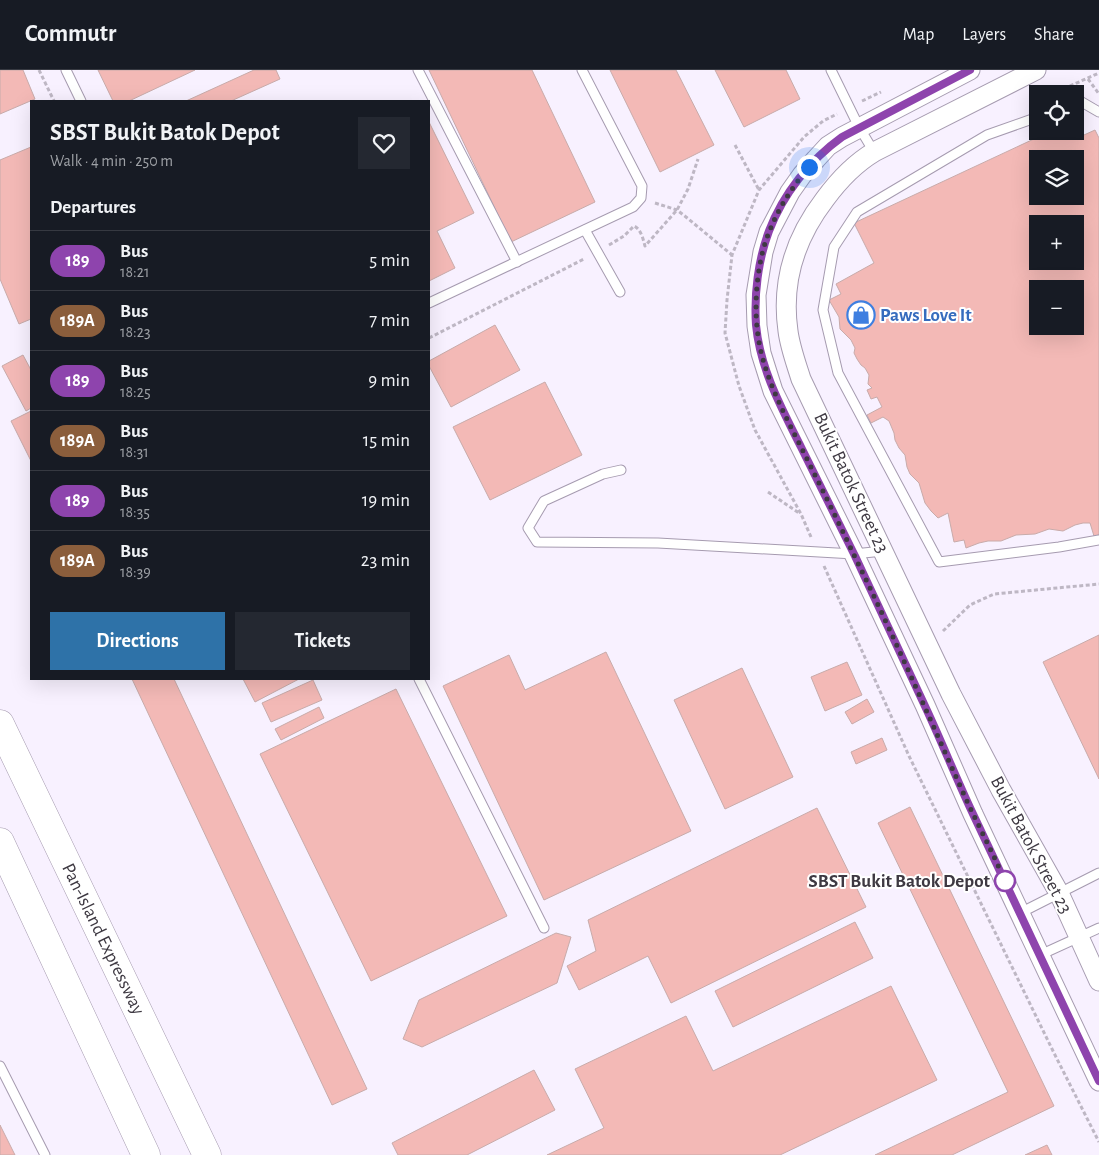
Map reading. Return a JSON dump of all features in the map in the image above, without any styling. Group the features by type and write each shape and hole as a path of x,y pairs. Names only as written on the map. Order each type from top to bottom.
{"highway":[{"name":"Pan-Island Expressway","path":"0,724 206,1155"},
{"path":"0,842 146,1155"}],"street":[{"name":"Bukit Batok Street 23","path":"970,70 859,127 828,146 816,159 790,192 769,232 763,252 756,294 756,326 761,353 773,391 854,554 925,705 973,814 1099,1081"},
{"name":"Bukit Batok Street 23","path":"1036,70 874,152 844,175 818,208 798,244 791,264 787,287 786,311 792,351 801,378 951,694 1001,790 1059,894 1099,980"}],"lane":[{"path":"66,70 81,100"},
{"path":"418,70 517,262"},
{"path":"430,303 633,207 641,198 642,186 582,70"},
{"path":"831,70 859,127 874,152"},
{"path":"1084,103 1099,112"},
{"path":"1029,120 987,135 857,212 834,247 822,310 838,373 939,562 1060,547 1099,540"},
{"path":"585,230 620,292"},
{"path":"621,470 603,474 544,501 528,528 537,542 658,543 854,554 883,551"},
{"path":"420,680 544,928"},
{"path":"1020,913 1099,873"},
{"path":"1040,956 1099,928"},
{"path":"0,1066 45,1155"}],"path":[{"path":"39,70 54,100"},
{"path":"1074,85 1099,73"},
{"path":"1088,79 1099,94"},
{"path":"735,145 760,190"},
{"path":"430,337 597,252 624,236 634,226 639,230 645,246 677,210 688,189 698,159"},
{"path":"641,198 677,210 732,255"},
{"path":"768,492 801,514"},
{"path":"928,646 970,605 994,594 1099,584"},
{"path":"939,623 943,631"}],"building":[{"path":"0,70 23,70 35,99 0,114"},
{"path":"98,70 195,70 131,100 113,100"},
{"path":"254,70 276,70 280,79 233,100 188,100"},
{"path":"429,70 532,70 595,202 511,242"},
{"path":"610,70 676,70 714,145 660,172"},
{"path":"715,70 786,70 800,99 744,127"},
{"path":"430,124 474,213 437,231 455,268 430,280"},
{"path":"1095,130 1099,138 1099,535 1094,536 1090,523 1083,523 1063,531 1049,529 1035,534 1016,535 1001,541 979,543 966,548 964,540 954,542 948,513 938,518 925,503 919,483 910,474 905,455 895,440 889,421 883,417 871,423 867,415 882,407 877,397 871,399 867,390 872,388 868,384 869,375 857,359 851,340 840,329 839,317 829,300 841,294 836,284 874,263 854,223 1032,140 1084,140 1084,135"},
{"path":"30,147 30,319 19,324 0,279 0,160"},
{"path":"495,325 520,370 451,407 430,368 430,360"},
{"path":"23,355 30,368 30,409 26,411 2,366"},
{"path":"545,382 582,455 490,500 453,427"},
{"path":"30,412 30,459 11,421"},
{"path":"1099,635 1099,779 1043,662"},
{"path":"606,652 691,831 544,900 443,686 509,655 525,690"},
{"path":"847,662 862,695 825,711 811,677"},
{"path":"742,668 793,777 725,809 674,700"},
{"path":"132,680 174,680 367,1089 332,1105"},
{"path":"244,680 297,680 255,702"},
{"path":"313,680 322,700 271,722 262,703"},
{"path":"396,689 507,916 371,981 260,754"},
{"path":"867,699 874,712 852,724 845,712"},
{"path":"319,707 324,718 281,740 275,729"},
{"path":"882,738 887,750 856,764 851,752"},
{"path":"910,807 1054,1106 952,1155 875,1155 1008,1092 878,823"},
{"path":"817,808 866,907 671,1003 648,956 579,990 567,966 596,951 588,920"},
{"path":"855,922 873,958 733,1027 715,991"},
{"path":"556,933 571,937 557,983 422,1047 403,1039 419,1000"},
{"path":"891,986 937,1080 780,1155 547,1155 604,1128 575,1069 686,1016 713,1071"},
{"path":"534,1070 555,1110 467,1155 398,1155 392,1143"},
{"path":"0,1125 15,1155 0,1155"},
{"path":"1047,1145 1052,1155 1025,1155"}],"bus line":[{"name":"189","path":"970,70 842,137 828,146 809,167 790,192 769,232 763,252 756,294 756,326 761,353 773,391 854,554 925,705 973,814 1099,1081"}],"place":[{"name":"Paws Love It","path":"861,315"},
{"name":"SBST Bukit Batok Depot","path":"1005,881"}],"route":[{"path":"809,167 778,212 763,252 756,294 756,326 761,353 773,391 854,554 1005,881"}]}
